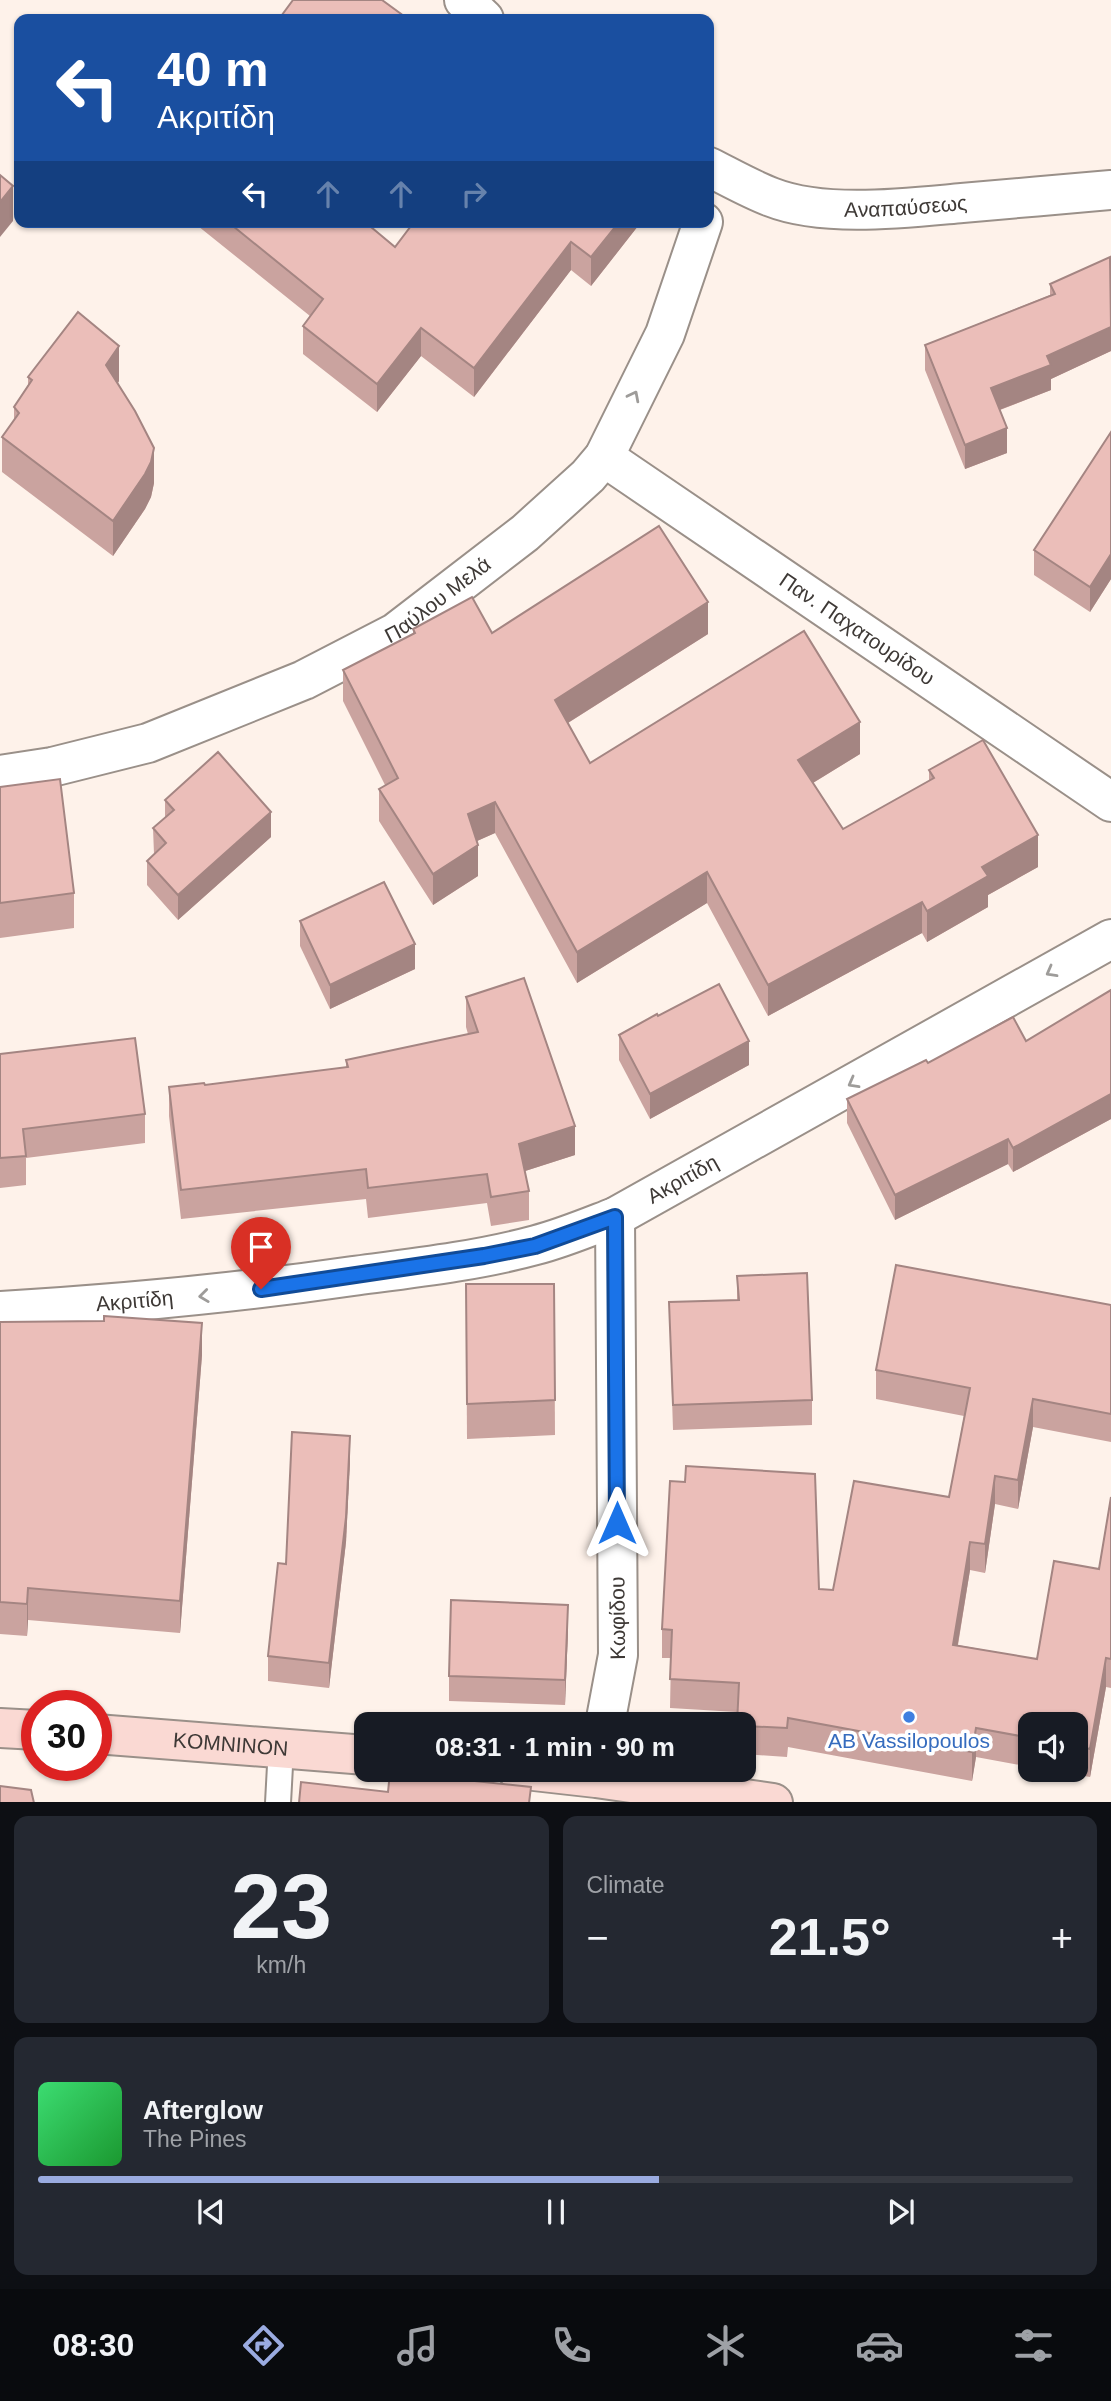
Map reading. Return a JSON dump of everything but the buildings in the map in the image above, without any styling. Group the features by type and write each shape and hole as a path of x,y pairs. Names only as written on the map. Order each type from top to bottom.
{"main road":[{"path":"0,1727 21,1729"},
{"name":"KOMNINON","path":"112,1735 354,1754"},
{"path":"595,1783 773,1802"}],"street":[{"path":"464,0 479,14"},
{"name":"Αναπαύσεως","path":"714,182 799,204 873,209 1111,190"},
{"name":"Παύλου Μελά","path":"0,775 52,768 148,743 304,680 395,633 526,533 588,476 604,457 665,334 701,228"},
{"name":"Παν. Παχατουρίδου","path":"604,457 1111,803"},
{"name":"Ακριτίδη","path":"0,1311 192,1297 405,1269 535,1246 615,1217 1111,939"},
{"name":"Κωφίδου","path":"607,1712 618,1655 615,1217"}],"lane":[{"path":"278,1802 281,1747"}],"place":[{"name":"AB Vassilopoulos","path":"909,1717"}],"route":[{"path":"261,1289 405,1269 535,1246 615,1217 617,1523"}]}
